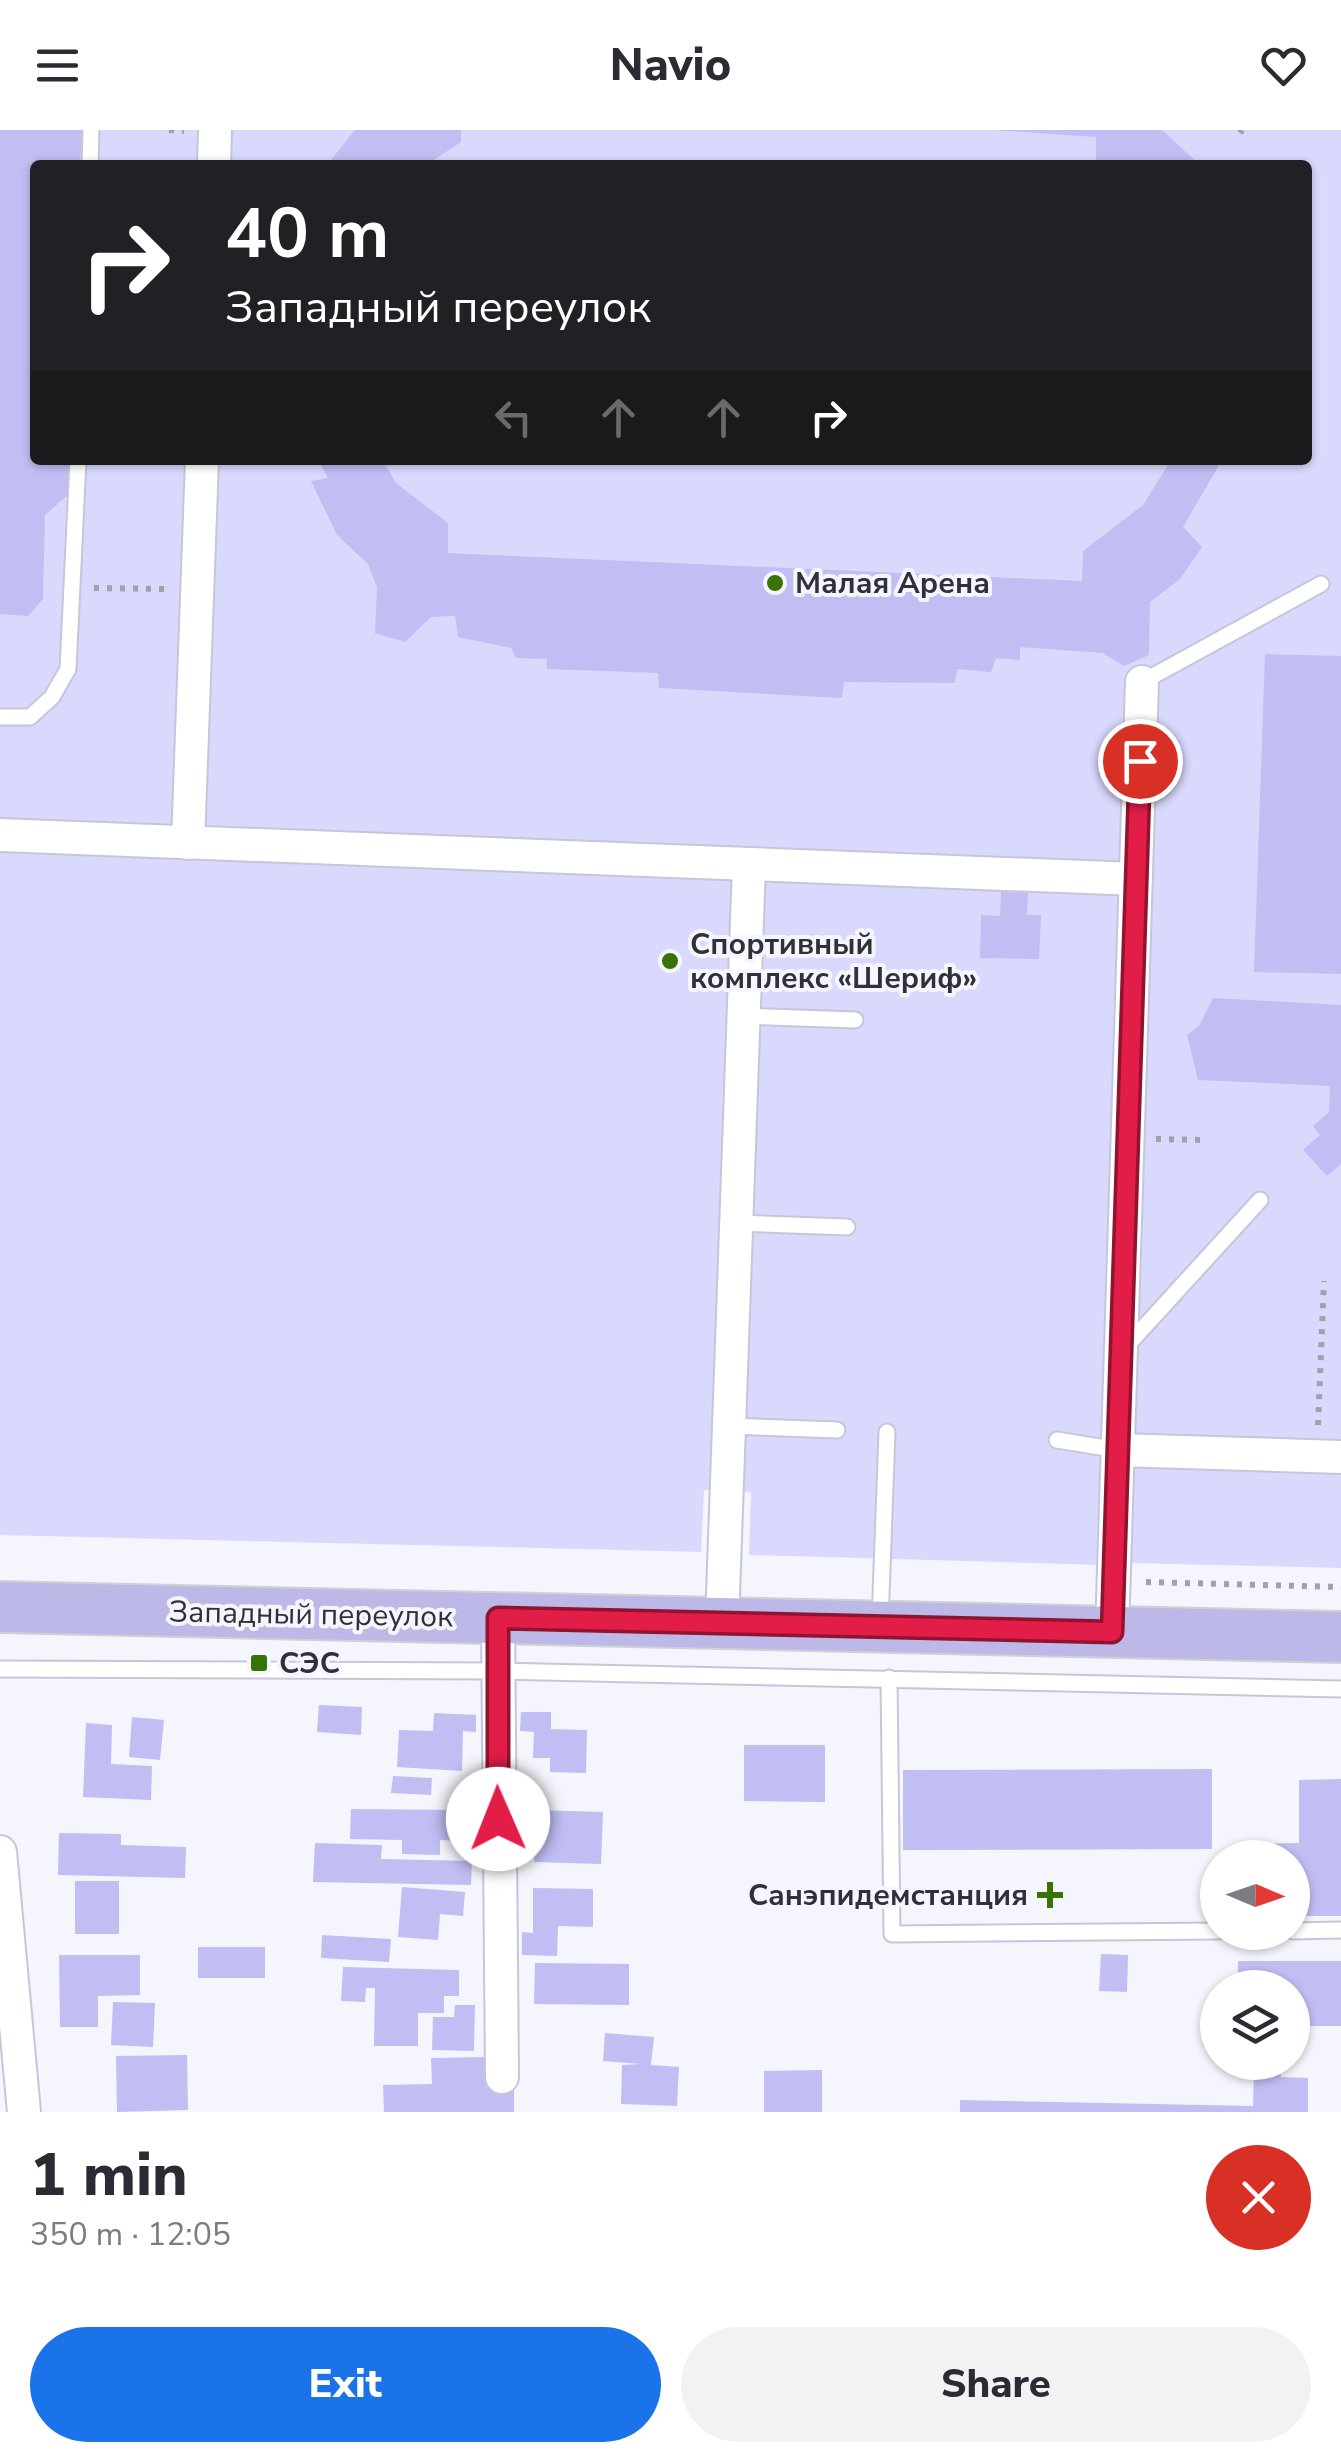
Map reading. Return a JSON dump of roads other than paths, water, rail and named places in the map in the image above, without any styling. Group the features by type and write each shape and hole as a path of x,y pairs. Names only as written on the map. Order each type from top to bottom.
{"main road":[{"name":"Западный переулок","path":"0,1607 1341,1637"}],"street":[{"path":"214,160 216,130"},
{"path":"188,843 202,465"},
{"path":"1112,1632 1142,682"},
{"path":"0,835 1136,879"},
{"path":"722,1623 749,864"},
{"path":"1118,1450 1329,1456"},
{"path":"498,1618 502,2077"},
{"path":"0,1852 24,2112"}],"lane":[{"path":"90,160 91,130"},
{"path":"0,718 30,718 52,697 68,669 78,465"},
{"path":"1142,682 1321,584"},
{"path":"744,1016 855,1020"},
{"path":"1121,1352 1260,1200"},
{"path":"736,1223 847,1227"},
{"path":"729,1426 836,1430"},
{"path":"880,1626 887,1432"},
{"path":"1057,1440 1118,1450"},
{"path":"0,1669 497,1671 1341,1689"},
{"path":"889,1678 892,1934 1200,1931"},
{"path":"1310,1930 1341,1930"}],"place":[{"name":"Малая Арена","path":"775,583"},
{"name":"Спортивный комплекс «Шериф»","path":"670,961"},
{"name":"СЭС","path":"259,1663"},
{"name":"Санэпидемстанция","path":"1050,1895"}]}
